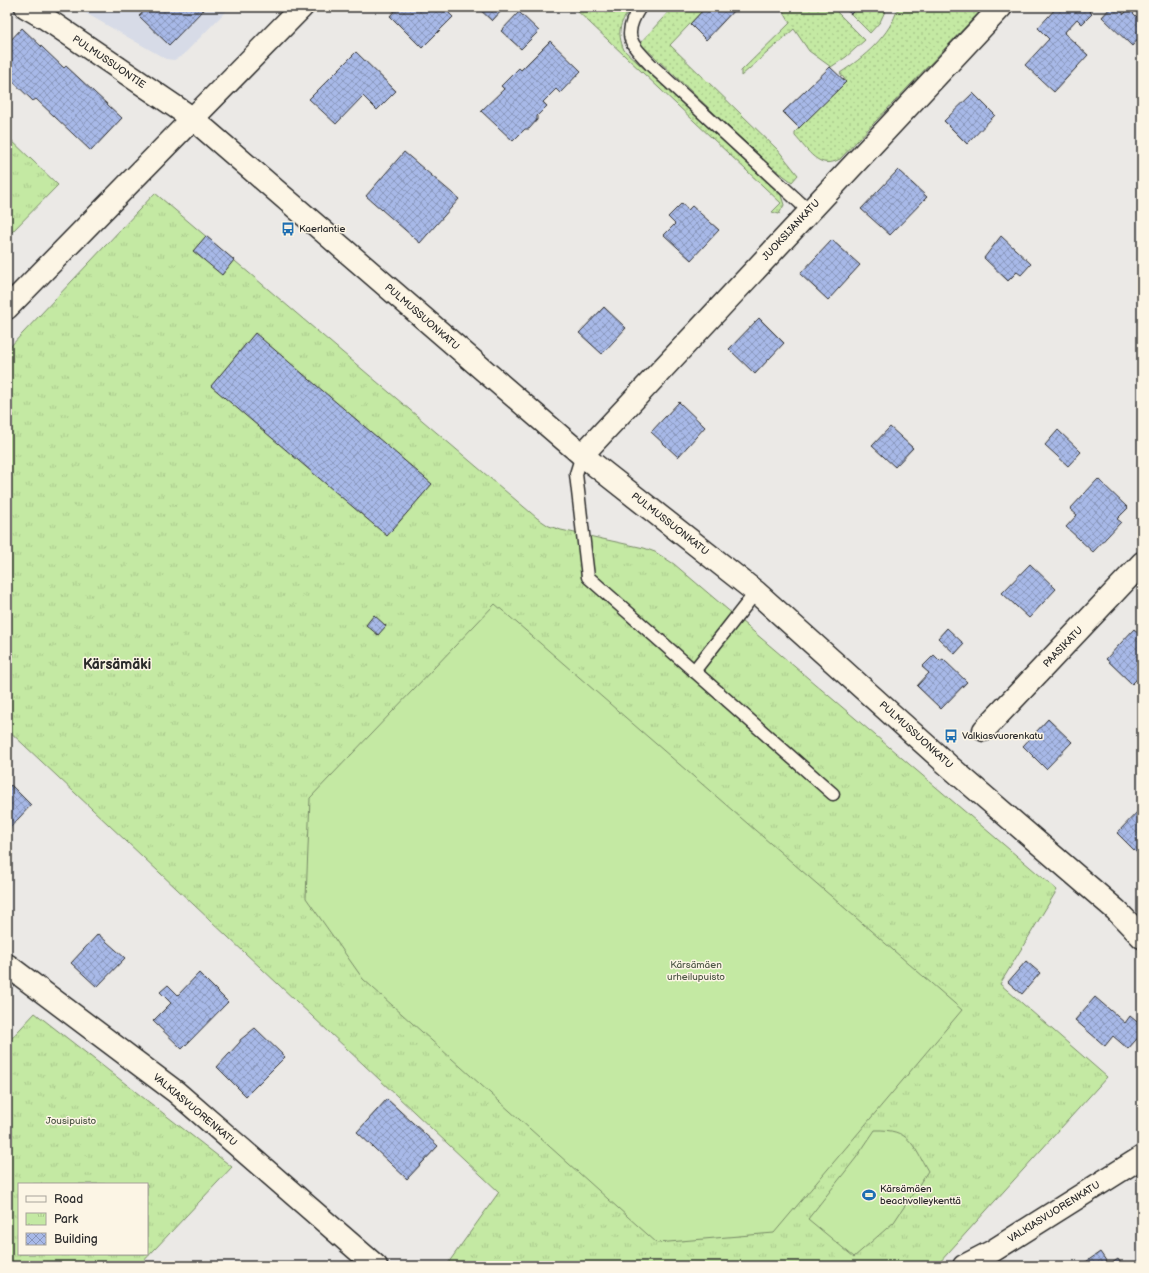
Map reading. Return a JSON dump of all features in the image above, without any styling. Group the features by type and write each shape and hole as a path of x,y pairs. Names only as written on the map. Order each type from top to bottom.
{"street":[{"name":"PULMUSSUONTIE","path":"26,7 45,18 192,118"},
{"path":"7,308 302,7"},
{"name":"JUOKSIJANKATU","path":"582,455 1001,7"},
{"name":"PULMUSSUONKATU","path":"192,118 582,455 756,592 949,766 1116,910 1142,937"},
{"name":"PAASIKATU","path":"984,730 1142,563"},
{"name":"VALKIASVUORENKATU","path":"7,965 176,1092 376,1266"},
{"name":"VALKIASVUORENKATU","path":"964,1266 996,1259 1142,1156"}],"lane":[{"path":"640,7 632,19 629,28 629,37 632,44 652,66 809,211"},
{"path":"582,455 576,474 588,577 833,794"},
{"path":"694,671 756,592"}],"shaded area":[{"path":"75,7 230,7 182,56 174,60 166,59"}],"green space":[{"path":"573,7 633,7 622,22 620,37 624,50 781,195 784,205 779,214 772,212 781,203"},
{"path":"673,7 706,7 670,45 778,150 798,175 792,182 768,164 640,43"},
{"path":"781,7 832,7 865,40 846,57 831,67 809,51 794,29 741,76 741,71 790,23"},
{"path":"858,7 887,7 880,22 870,33 851,14"},
{"path":"898,7 984,7 840,159 833,162 820,161 809,153 795,136 795,132 846,81 840,73 867,53 883,36"},
{"path":"7,136 58,185 7,237"},
{"name":"Kärsämäen urheilupuisto","path":"155,193 537,518 549,526 561,530 644,548 655,552 674,564 1057,890 1000,984 1107,1077 939,1263 932,1266 446,1266 499,1192 7,729 7,350"},
{"path":"495,604 962,1010 774,1233 657,1243 363,979 306,898 310,798"},
{"name":"Jousipuisto","path":"35,1013 232,1167 139,1266 7,1266 7,1043"},
{"name":"Kärsämäen beachvolleykenttä","path":"875,1130 887,1130 903,1135 909,1140 928,1171 894,1222 854,1257 808,1219 856,1158"}],"building":[{"path":"149,7 206,7 169,45 139,16"},
{"path":"398,7 443,7 453,17 422,48 390,16"},
{"path":"477,7 505,7 492,21"},
{"path":"706,7 737,7 706,40 690,24"},
{"path":"843,7 858,7 851,14"},
{"path":"1057,7 1088,7 1087,9 1092,14 1082,24 1077,19 1064,33 1088,55 1054,92 1025,65 1049,39 1038,28"},
{"path":"1111,7 1116,7 1124,14 1129,9 1142,22 1142,35 1132,46 1102,17"},
{"path":"519,12 539,31 521,49 501,31"},
{"path":"22,28 64,68 66,66 122,118 91,151 36,99 33,101 7,76 7,44"},
{"path":"550,41 581,71 560,93 556,89 543,102 547,106 537,116 537,120 529,129 525,129 513,141 481,111 504,89 501,86 519,68 521,70"},
{"path":"356,52 396,91 377,110 363,96 336,124 309,99"},
{"path":"830,67 846,82 799,128 783,112"},
{"path":"973,93 995,115 967,144 944,121"},
{"path":"404,152 459,199 420,243 366,196"},
{"path":"898,170 927,197 890,235 861,209"},
{"path":"682,203 688,210 692,206 719,230 691,260 664,235 675,224 668,217"},
{"path":"206,236 234,260 222,275 193,251"},
{"path":"1001,236 1031,264 1021,275 1017,272 1008,281 984,258"},
{"path":"832,240 860,265 828,300 800,274"},
{"path":"604,307 626,328 602,354 579,333"},
{"path":"759,318 784,343 755,374 729,349"},
{"path":"255,333 432,484 387,536 211,386"},
{"path":"679,402 705,427 678,457 651,432"},
{"path":"890,427 913,448 895,467 872,446"},
{"path":"1058,430 1081,452 1068,466 1045,445"},
{"path":"1098,479 1128,508 1117,519 1121,522 1093,552 1066,527 1077,515 1070,509"},
{"path":"1030,564 1056,589 1029,618 1002,593"},
{"path":"374,615 386,626 378,635 366,625"},
{"path":"947,628 964,644 955,654 938,638"},
{"path":"1134,629 1142,636 1142,674 1132,684 1106,659"},
{"path":"934,655 940,661 943,659 967,682 941,709 917,686 929,673 922,667"},
{"path":"1048,719 1072,742 1046,769 1023,746"},
{"path":"11,785 31,805 7,831 7,789"},
{"path":"1142,807 1142,858 1117,833"},
{"path":"98,934 125,958 97,987 71,963"},
{"path":"1026,961 1040,973 1022,994 1008,982"},
{"path":"199,973 228,1002 182,1049 153,1021 171,1003 160,992 168,985 178,995"},
{"path":"1095,997 1125,1023 1130,1016 1142,1026 1142,1033 1128,1049 1113,1036 1105,1046 1075,1020"},
{"path":"255,1028 285,1057 246,1096 217,1067 240,1042 240,1040"},
{"path":"387,1099 438,1146 407,1179 357,1132"},
{"path":"1100,1252 1109,1265 1118,1259 1123,1266 1080,1266"}],"place":[{"name":"Kaerlantie","path":"288,229"},
{"name":"Valkiasvuorenkatu","path":"951,736"},
{"name":"Kärsämäen beachvolleykenttä","path":"869,1195"}],"district":[{"name":"Kärsämäki","path":"117,664"}]}
